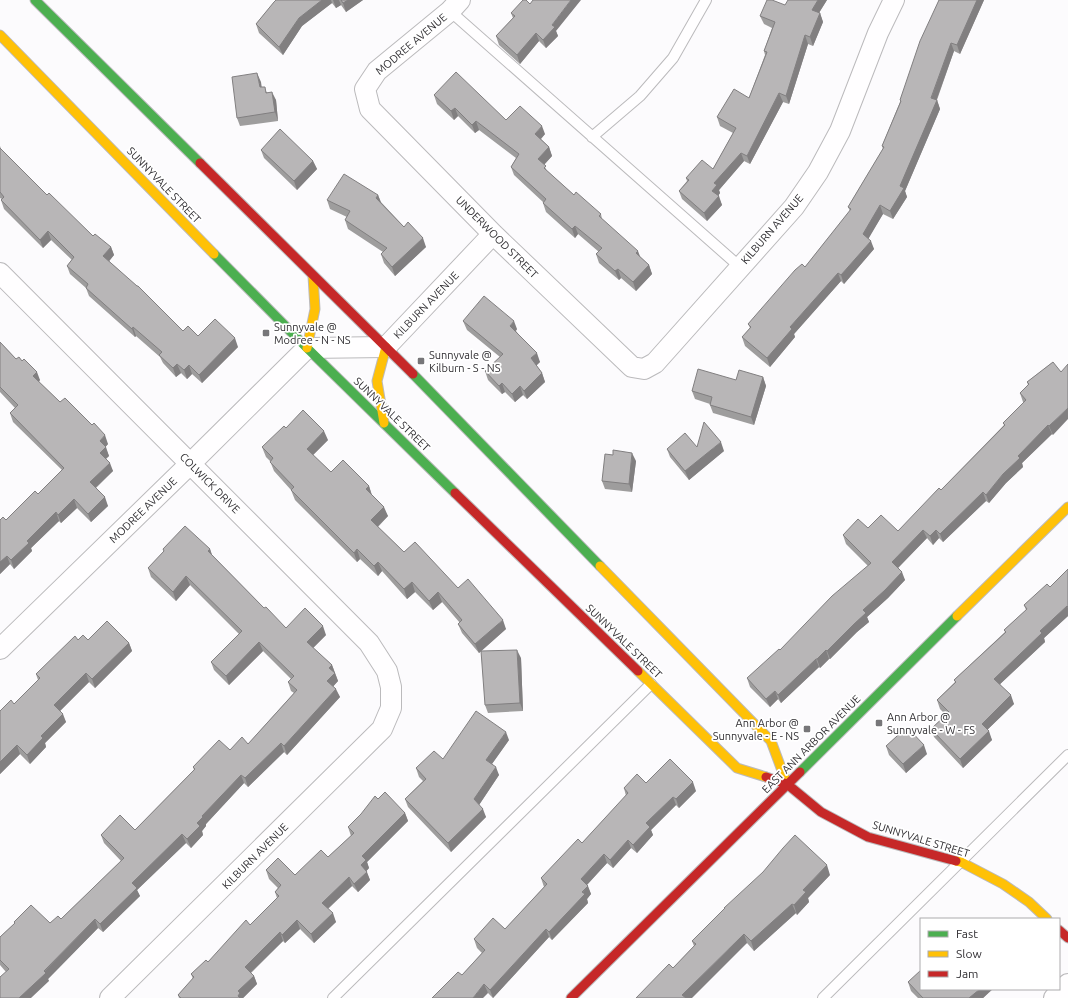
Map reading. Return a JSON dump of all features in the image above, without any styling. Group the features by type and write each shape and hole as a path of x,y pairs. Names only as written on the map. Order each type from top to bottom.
{"street":[{"name":"SUNNYVALE STREET","path":"35,0 386,347 770,741 787,784"},
{"name":"KILBURN AVENUE","path":"644,369 655,363 794,208 818,172 840,131 878,33 894,0"},
{"name":"MODREE AVENUE","path":"365,89 376,71 455,5"},
{"name":"SUNNYVALE STREET","path":"0,35 307,348 737,768 787,784 821,812 868,837 961,862 1003,884 1029,902 1046,918"},
{"name":"UNDERWOOD STREET","path":"365,89 370,109 493,234 632,367 644,369"},
{"name":"KILBURN AVENUE","path":"307,348 386,347 493,234"},
{"name":"COLWICK DRIVE","path":"0,273 369,643 387,671 391,687 391,708"},
{"path":"307,348 315,309 313,276"},
{"path":"384,423 377,381 386,347"},
{"name":"MODREE AVENUE","path":"0,649 307,348"},
{"name":"EAST ANN ARBOR AVENUE","path":"571,998 1068,507"},
{"name":"KILBURN AVENUE","path":"110,998 382,730 391,708"},
{"path":"1060,931 1068,938"},
{"path":"1054,998 1068,984"}],"lane":[{"path":"592,137 640,96 673,58 706,0"},
{"path":"455,5 592,137 740,267"},
{"path":"333,998 651,684"},
{"path":"824,998 1068,755"}],"building":[{"path":"276,0 322,0 299,18 279,47 256,24"},
{"path":"341,0 348,0 343,3"},
{"path":"523,0 526,0 530,4 533,0 571,0 552,25 555,27 543,40 536,33 517,55 496,36 515,16 511,13"},
{"path":"767,0 772,0 785,5 788,0 818,0 812,10 820,13 810,37 805,35 786,96 779,93 747,156 741,153 714,183 717,185 712,191 719,196 704,213 679,191 689,180 686,178 702,160 713,169 736,128 717,117 734,89 749,98 767,52 764,51 775,22 760,16"},
{"path":"939,0 977,0 957,45 951,43 931,98 937,100 900,186 904,188 890,211 880,205 863,234 871,241 841,275 838,273 790,327 792,329 767,358 742,337 751,327 748,324 795,270 802,264 805,267 851,209 848,207 884,147 882,146 901,101 900,100 920,41"},
{"path":"456,72 506,120 520,106 542,126 535,134 549,147 538,159 546,166 544,168 574,195 576,192 601,214 599,216 638,251 636,253 649,265 633,282 618,269 615,271 596,254 602,248 575,226 572,229 543,203 546,199 511,167 519,154 476,121 472,125 455,108 451,111 434,95"},
{"path":"257,73 260,87 265,87 266,93 272,92 275,112 237,118 232,77"},
{"path":"280,129 313,161 294,181 261,150"},
{"path":"0,148 47,195 49,193 93,236 95,234 111,247 103,256 138,286 183,331 188,326 198,336 215,319 235,338 199,375 189,365 184,370 177,364 173,368 159,355 162,352 133,327 132,329 86,288 88,284 67,266 74,257 48,231 40,240 1,200 4,197 0,192"},
{"path":"344,174 378,195 376,198 404,227 408,222 423,238 392,267 381,254 387,248 345,220 350,211 327,200"},
{"path":"484,296 514,321 510,326 537,353 531,358 542,373 524,391 520,386 512,394 502,383 499,386 485,371 503,354 463,321"},
{"path":"0,342 16,359 19,357 22,361 24,359 37,372 33,376 60,402 65,398 92,425 94,423 105,435 100,441 106,447 100,453 110,463 90,482 105,497 88,514 74,499 58,515 56,512 27,541 29,543 11,560 7,556 0,562 0,520 3,517 6,520 35,491 38,494 64,468 10,413 18,405 0,387"},
{"path":"1053,362 1061,372 1068,364 1068,408 1049,426 1048,425 1018,456 1020,458 1003,474 986,495 983,492 940,534 936,530 930,536 923,530 892,562 902,572 863,610 866,613 827,651 826,650 778,695 775,691 766,699 747,678 779,649 780,650 832,596 871,563 843,535 858,519 868,528 881,515 898,531 939,488 941,490 1005,425 1003,423 1026,400 1020,393 1029,384 1027,382"},
{"path":"698,369 736,380 739,370 763,377 751,417 710,405 712,397 692,391"},
{"path":"303,410 324,431 307,449 331,472 343,460 369,486 366,489 384,507 371,520 404,552 415,542 458,588 468,579 503,620 475,644 458,624 462,620 438,592 429,601 412,582 404,589 378,562 374,566 357,549 354,553 291,490 294,487 270,462 273,458 262,447 284,426 286,428"},
{"path":"704,422 721,442 685,471 667,449 685,433 697,447"},
{"path":"613,450 632,453 629,484 602,481 605,454 613,455"},
{"path":"185,526 210,549 208,551 264,608 266,607 286,628 305,608 323,626 307,642 332,665 329,668 335,673 327,681 336,689 284,746 281,743 245,778 241,775 202,816 203,817 197,823 200,826 187,839 182,834 132,883 137,888 100,924 95,919 44,971 46,973 19,998 0,998 0,977 9,969 0,960 0,937 15,923 14,922 31,905 50,923 58,916 61,919 124,858 101,835 120,815 135,830 195,769 193,767 219,740 230,750 242,737 248,744 297,690 288,682 294,676 259,642 226,676 211,662 242,631 186,576 173,592 148,568 164,551 163,549"},
{"path":"1068,569 1068,607 1067,606 1040,631 1042,633 994,679 1011,695 982,724 989,731 960,759 931,729 949,712 937,700 956,682 954,680 1006,632 1004,630 1027,609 1024,605 1047,584 1050,587"},
{"path":"107,621 129,643 92,679 86,673 54,705 63,714 41,736 43,738 27,755 17,745 0,762 0,711 11,700 14,704 40,678 36,674 75,636 78,640 83,635 88,640"},
{"path":"517,650 520,703 485,705 481,651"},
{"path":"476,711 506,732 486,760 496,767 474,799 483,809 448,843 405,799 426,779 416,768 434,751 443,759"},
{"path":"907,727 924,745 903,764 886,746"},
{"path":"670,759 693,782 676,799 673,797 646,823 650,827 633,845 628,840 610,860 604,854 581,879 588,886 582,892 585,894 549,932 546,929 490,990 484,984 473,998 432,998 458,972 462,975 485,950 474,939 493,918 505,929 547,884 541,878 578,839 582,843 628,793 624,788 637,774 646,783"},
{"path":"385,792 405,813 362,856 366,860 361,865 367,872 354,884 349,877 322,903 333,913 311,934 297,920 282,935 280,932 245,967 254,976 238,991 240,993 238,996 240,998 181,998 178,995 194,977 191,974 206,960 208,962 246,920 250,925 279,896 275,892 281,885 266,870 278,858 295,875 321,850 328,857 354,833 348,827 361,814 375,796 378,799"},
{"path":"795,835 827,865 803,890 806,892 794,905 792,904 751,941 744,934 682,995 686,998 636,998 669,964 673,968 696,944 692,941 724,908 763,872"},
{"path":"920,971 920,990 979,990 969,998 923,998 908,982"}],"traffic: fast":[{"path":"35,0 200,163"},
{"path":"214,254 307,348 455,493"},
{"path":"413,374 600,566"},
{"path":"800,772 957,616"}],"traffic: slow":[{"path":"0,35 214,254"},
{"path":"307,348 315,309 313,276"},
{"path":"384,423 377,381 386,347"},
{"path":"957,616 1068,507"},
{"path":"600,566 771,741 787,784"},
{"path":"638,671 737,768 766,777"},
{"path":"956,861 961,862 1003,884 1029,902 1046,918"}],"traffic: jam":[{"path":"200,163 413,374"},
{"path":"455,493 638,671"},
{"path":"571,998 800,772"},
{"path":"766,777 787,784 821,812 868,837 956,861"},
{"path":"1060,931 1068,938"}],"place":[{"name":"Sunnyvale @ Modree - N - NS","path":"266,333"},
{"name":"Sunnyvale @ Kilburn - S - NS","path":"421,361"},
{"name":"Ann Arbor @ Sunnyvale - W - FS","path":"879,723"},
{"name":"Ann Arbor @ Sunnyvale - E - NS","path":"807,729"}]}
